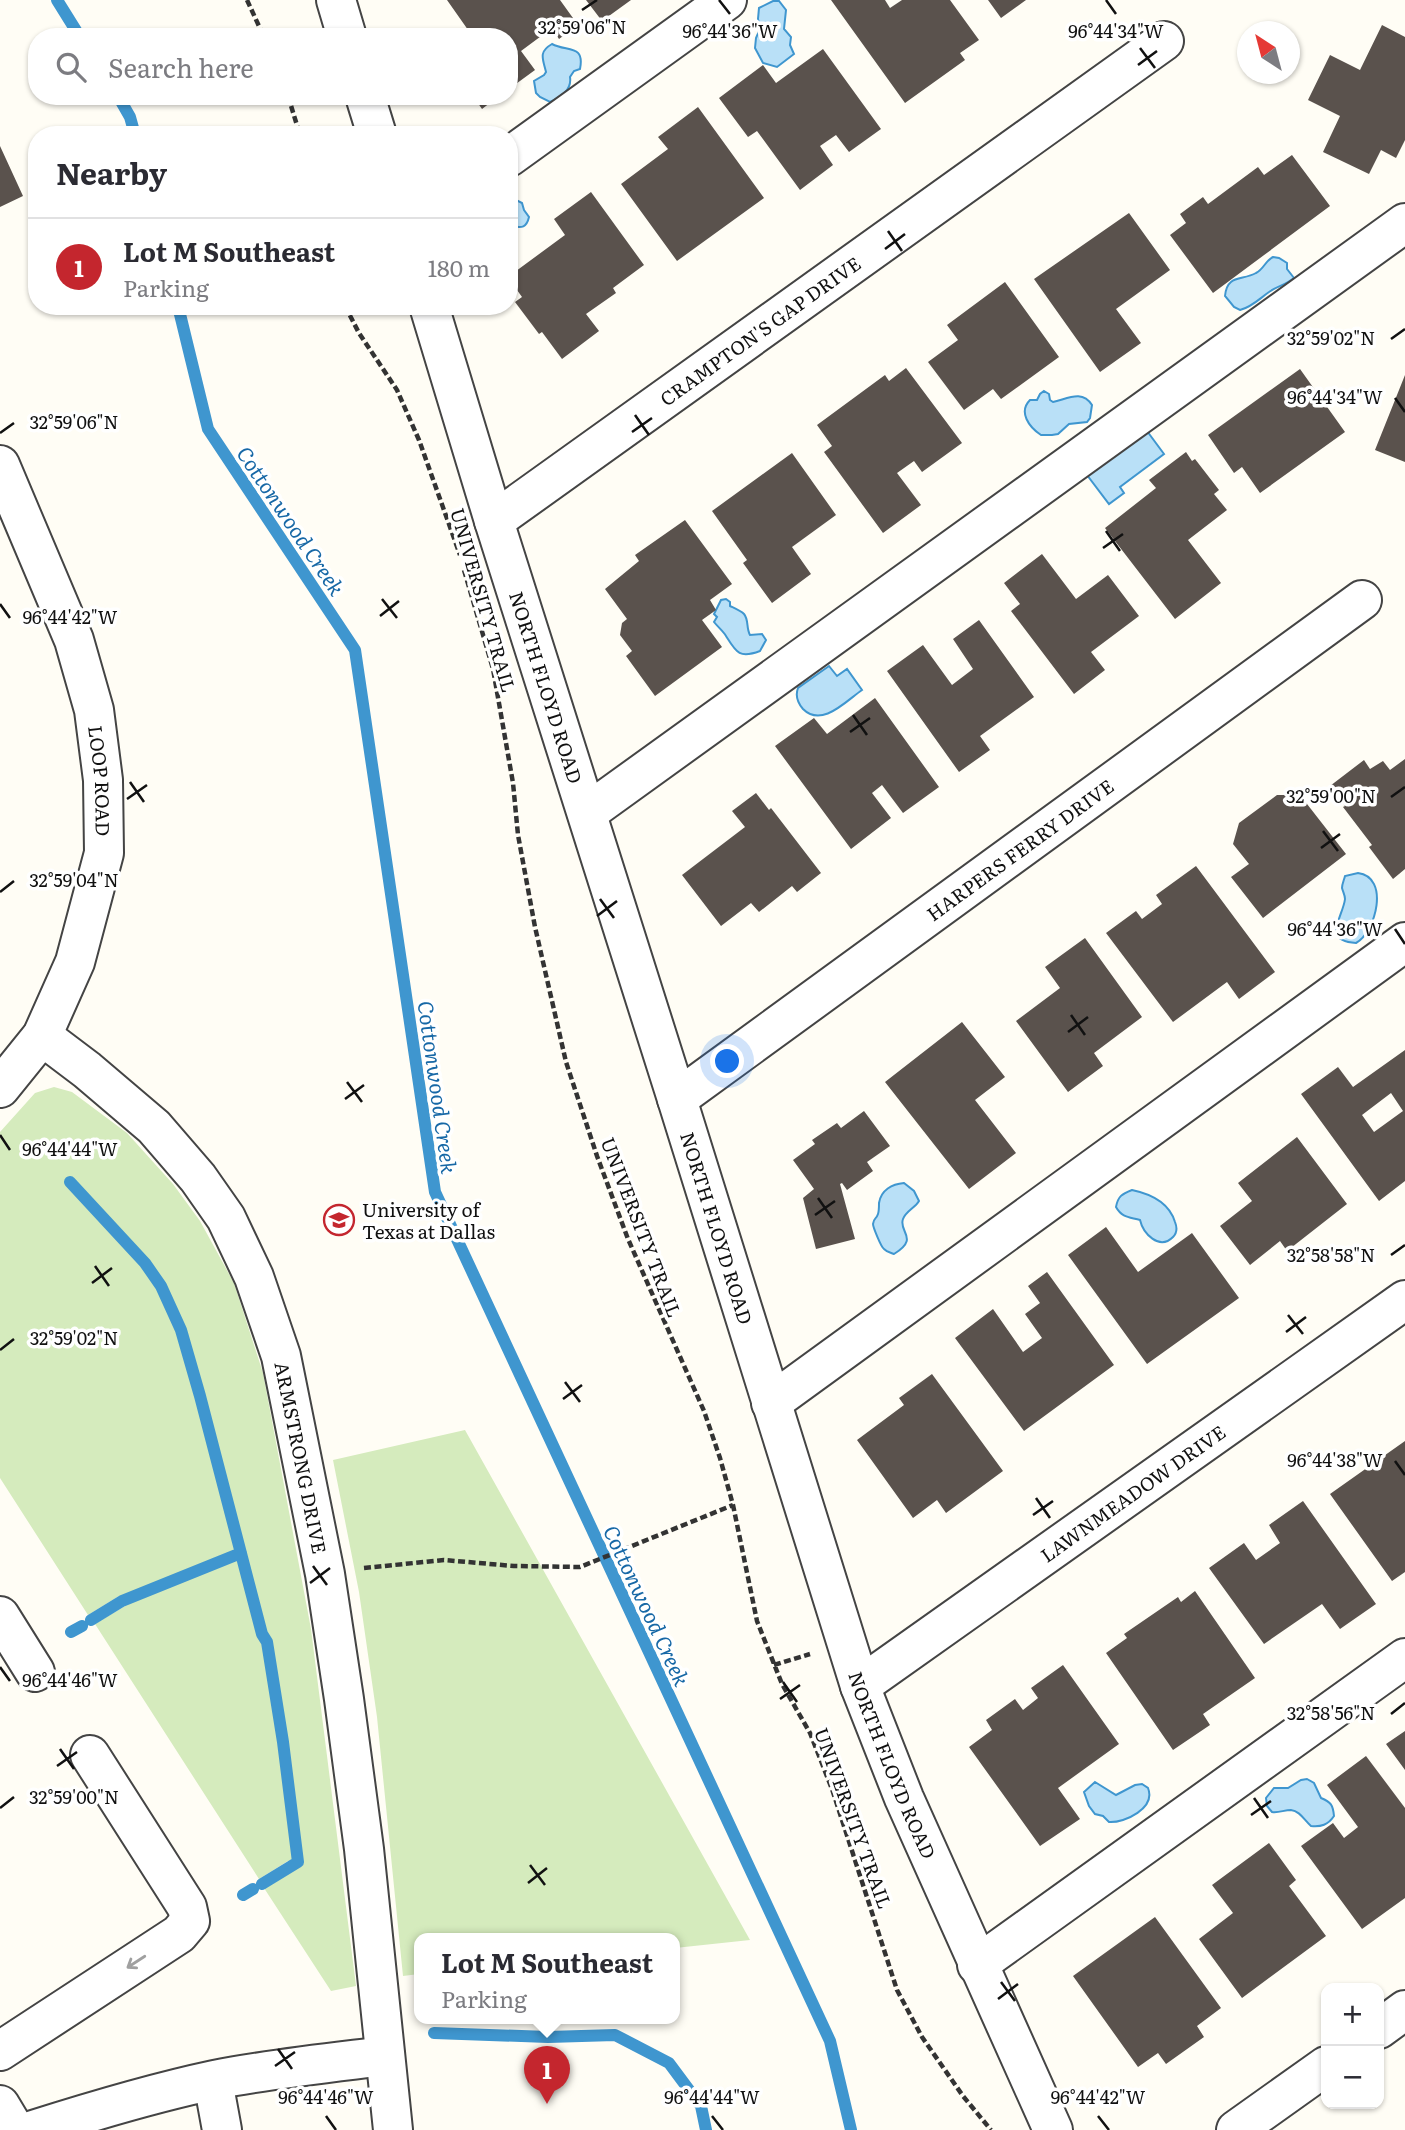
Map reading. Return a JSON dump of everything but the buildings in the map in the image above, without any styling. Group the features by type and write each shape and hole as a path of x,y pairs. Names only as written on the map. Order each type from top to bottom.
{"street":[{"path":"336,0 344,28"},
{"path":"518,151 727,0"},
{"name":"CRAMPTON'S GAP DRIVE","path":"494,522 1164,41"},
{"path":"368,105 374,126"},
{"path":"587,813 1405,223"},
{"name":"NORTH FLOYD ROAD","path":"432,315 494,522 860,1686 904,1798 1053,2130"},
{"name":"LOOP ROAD","path":"0,465 74,640 94,710 103,780 104,853 75,962 42,1036 0,1088"},
{"name":"HARPERS FERRY DRIVE","path":"677,1099 1362,600"},
{"path":"771,1403 1405,943"},
{"name":"ARMSTRONG DRIVE","path":"42,1036 154,1126 198,1178 226,1218 254,1277 281,1356 325,1574 344,1699 364,1849 393,2130"},
{"name":"LAWNMEADOW DRIVE","path":"860,1686 1405,1300"},
{"path":"0,1616 35,1672"},
{"path":"977,1965 1405,1658"},
{"path":"0,2051 179,1934 190,1921 187,1907 90,1755"},
{"path":"1384,2025 1405,2010"},
{"path":"33,2130 97,2110 212,2081 385,2056"},
{"path":"1236,2130 1321,2070"},
{"path":"212,2081 222,2130"},
{"path":"0,2105 15,2130"}],"path":[{"path":"247,0 260,28"},
{"path":"291,105 297,126"},
{"name":"UNIVERSITY TRAIL","path":"350,315 397,390 428,465 462,563 493,669 535,927 566,1062 628,1239 704,1411 733,1505 757,1621 782,1684 810,1733 832,1789 897,1990 922,2037 963,2096 991,2130"},
{"path":"325,1574 444,1560 514,1566 580,1567 733,1505"},
{"path":"774,1665 810,1654"}],"green space":[{"path":"54,1087 72,1092 127,1133 173,1184 200,1221 234,1283 263,1373 311,1629 356,1986 331,1991 264,1888 295,1870 288,1861 259,1879 95,1624 125,1606 119,1596 88,1615 0,1478 0,1132 35,1093"},
{"path":"465,1430 750,1940 680,1947 680,1933 414,1933 414,1975 403,1976 377,1717 359,1592 333,1460"}],"water":[{"path":"779,1 786,10 784,29 791,37 790,45 794,54 777,67 763,63 755,48 760,29 759,8"},
{"path":"552,44 574,50 581,61 580,69 574,71 570,77 567,89 550,102 536,93 534,81 546,72 543,53"},
{"path":"518,201 522,203 529,217 522,227 518,227"},
{"path":"1273,257 1287,263 1287,269 1294,278 1248,307 1240,310 1234,307 1225,296 1229,284 1256,273"},
{"path":"1044,391 1053,402 1074,396 1084,397 1092,405 1090,418 1087,422 1069,424 1058,434 1041,435 1029,424 1025,409 1030,400 1037,400"},
{"path":"1147,431 1164,454 1120,487 1124,493 1109,504 1087,475"},
{"path":"726,599 730,606 744,614 750,635 762,634 766,640 760,651 747,654 739,652 714,622 717,617 714,614 721,600"},
{"path":"829,666 837,676 847,669 862,690 834,711 818,716 810,714 798,701 798,688"},
{"path":"1358,873 1368,877 1374,884 1377,905 1369,928 1356,943 1339,938 1337,927 1345,899 1342,888 1345,876"},
{"path":"904,1183 914,1191 919,1201 903,1219 906,1244 894,1254 883,1247 873,1224 885,1191 891,1186"},
{"path":"1132,1190 1152,1197 1168,1209 1176,1232 1168,1241 1152,1239 1140,1220 1118,1211 1116,1207 1119,1198"},
{"path":"1307,1779 1314,1783 1321,1798 1332,1807 1334,1816 1324,1825 1311,1826 1294,1811 1272,1812 1267,1806 1266,1798 1274,1788 1288,1788"},
{"path":"1095,1782 1116,1795 1142,1784 1148,1788 1148,1802 1138,1813 1123,1820 1109,1822 1103,1816 1095,1814 1084,1792"}],"waterway":[{"name":"Cottonwood Creek","path":"57,0 74,28"},
{"name":"Cottonwood Creek","path":"123,105 132,126"},
{"name":"Cottonwood Creek","path":"180,315 208,429 355,650 435,1192 830,2041 851,2130"},
{"path":"70,1182 145,1263 161,1286 181,1330 200,1396 262,1634 267,1642 283,1742 298,1862 262,1884"},
{"path":"91,1620 122,1601 241,1553"},
{"path":"71,1632 82,1626"},
{"path":"243,1895 253,1889"},
{"path":"434,2033 548,2037 615,2035 669,2063 701,2106 706,2130"}],"place":[{"name":"University of Texas at Dallas","path":"339,1220"},
{"name":"Lot M Southeast","path":"547,2104"}]}
